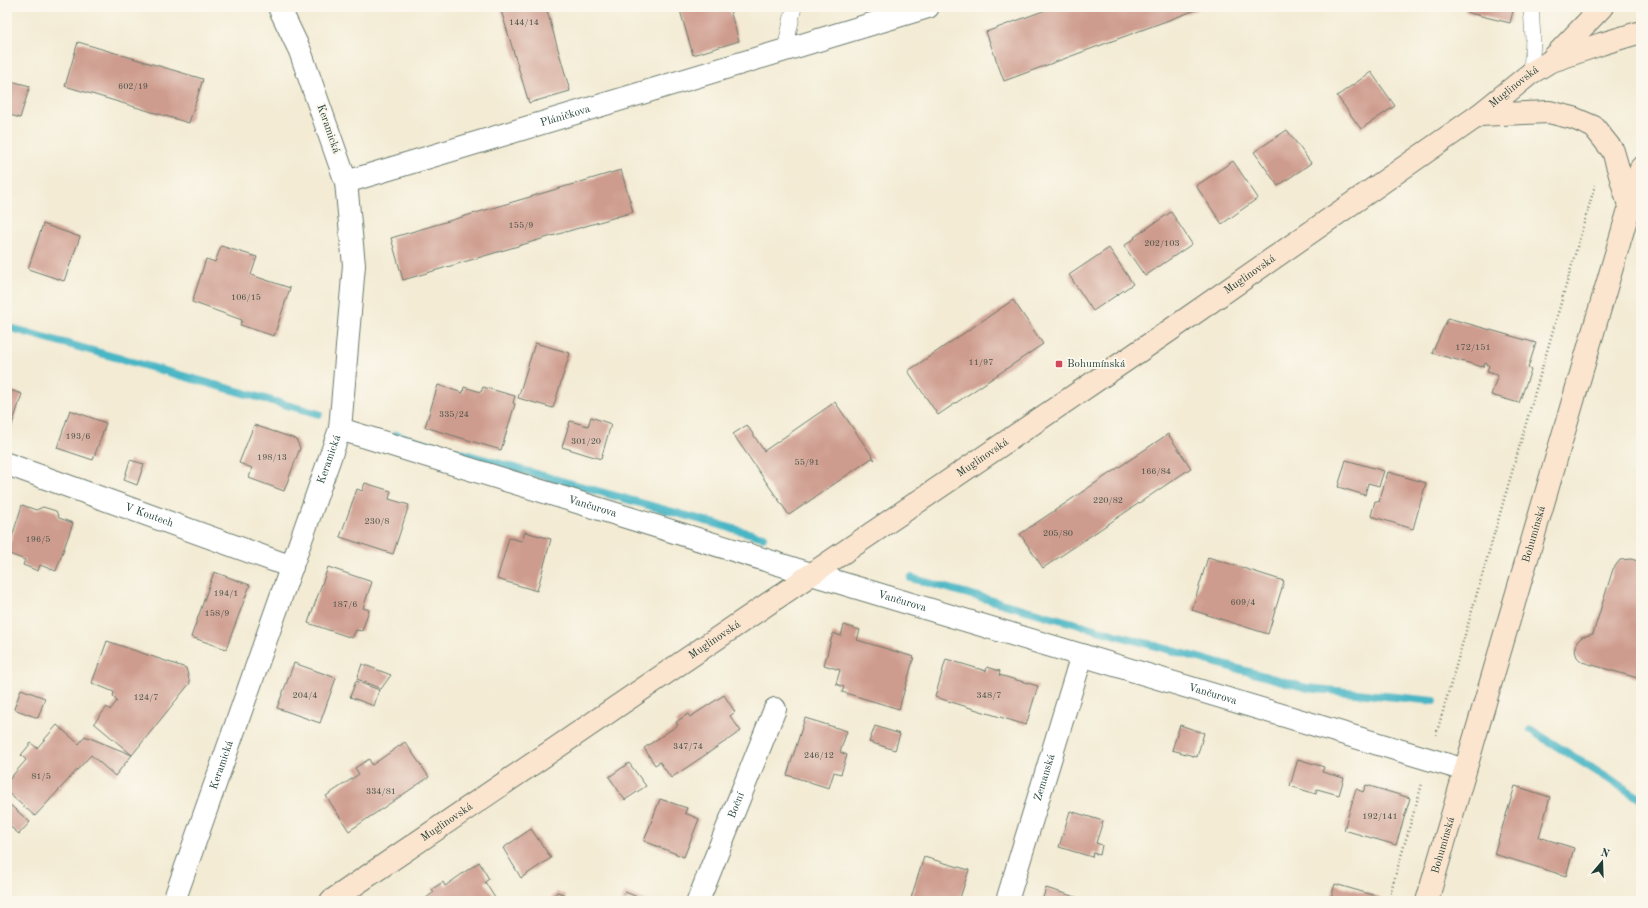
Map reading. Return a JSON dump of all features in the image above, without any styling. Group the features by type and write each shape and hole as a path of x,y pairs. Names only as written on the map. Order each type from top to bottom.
{"main road":[{"path":"1540,68 1602,7"},
{"name":"Muglinovská","path":"331,901 1166,333 1479,115 1540,68 1601,44 1641,32"},
{"path":"1479,115 1548,112 1573,118 1594,127 1612,150 1629,206"},
{"name":"Bohumínská","path":"1427,901 1641,168"}],"street":[{"name":"Keramická","path":"174,901 340,429 354,265 346,182 300,51 279,7"},
{"name":"Pláničkova","path":"346,182 928,7"},
{"name":"Vančurova","path":"340,429 811,574 1465,770"},
{"name":"V Koutech","path":"7,464 292,566"},
{"name":"Zemanská","path":"1007,901 1082,655"},
{"name":"Boční","path":"698,901 775,709"}],"lane":[{"path":"785,50 794,7"},
{"path":"1531,7 1533,39 1540,68"}],"path":[{"path":"1388,901 1596,183"}],"building":[{"path":"500,7 546,7 570,91 529,103"},
{"path":"679,7 729,7 739,41 693,55"},
{"path":"1054,7 1204,7 1004,81 986,32"},
{"path":"1467,7 1514,7 1510,23 1465,12"},
{"path":"78,42 203,79 189,123 65,86"},
{"path":"1371,72 1395,106 1361,129 1337,96"},
{"path":"7,80 30,86 20,118 7,114"},
{"path":"1287,130 1311,163 1278,186 1254,152"},
{"path":"1233,161 1258,198 1222,224 1196,186"},
{"path":"621,170 633,212 403,280 391,238"},
{"path":"1171,212 1192,244 1145,276 1124,246 1135,238 1134,237"},
{"path":"43,224 80,237 64,281 28,269"},
{"path":"221,246 257,257 251,275 290,288 274,336 240,325 242,320 192,302 206,259 215,262"},
{"path":"1109,248 1133,284 1093,311 1069,275"},
{"path":"1013,300 1043,344 938,415 908,371"},
{"path":"1448,318 1536,343 1528,368 1531,370 1519,403 1491,395 1498,375 1487,372 1489,365 1485,363 1483,367 1432,353"},
{"path":"535,343 570,353 553,408 518,398"},
{"path":"438,385 463,393 464,387 481,392 483,387 515,396 513,403 515,404 501,450 425,427"},
{"path":"7,389 22,394 10,431 7,430"},
{"path":"835,402 875,460 872,458 789,515 733,434 747,425 764,451"},
{"path":"70,410 106,423 93,460 57,448"},
{"path":"591,417 611,424 601,459 562,447 570,421 588,426"},
{"path":"254,425 296,439 300,448 284,491 249,478 252,468 239,463"},
{"path":"1168,434 1191,468 1043,568 1020,534"},
{"path":"130,460 144,464 137,485 124,480"},
{"path":"1346,460 1384,471 1379,486 1368,483 1365,495 1338,487"},
{"path":"1388,472 1426,483 1413,529 1371,516 1375,501 1379,502"},
{"path":"365,483 391,491 389,499 409,505 393,554 340,537 357,489 362,491"},
{"path":"22,505 36,510 43,507 56,511 59,518 73,523 56,571 40,565 38,571 23,565 25,560 7,553"},
{"path":"525,532 551,539 537,591 497,579 509,538 522,541"},
{"path":"1208,557 1284,581 1268,634 1192,610"},
{"path":"1631,559 1641,562 1641,679 1582,662 1577,657 1575,651 1577,642 1582,637 1593,634 1613,569 1620,560"},
{"path":"328,567 372,582 363,608 369,610 362,631 356,630 352,638 308,623"},
{"path":"214,572 250,585 226,649 191,637"},
{"path":"844,625 860,630 857,640 914,657 899,709 842,692 844,687 836,684 840,670 824,665 833,633 841,636"},
{"path":"107,641 186,668 190,683 132,755 94,723 107,707 110,710 117,701 113,697 114,692 92,683"},
{"path":"946,659 986,671 987,667 1000,671 999,675 1038,686 1026,725 935,697"},
{"path":"294,663 336,678 320,723 277,708"},
{"path":"362,664 391,675 381,689 357,679"},
{"path":"356,681 379,690 374,706 350,697"},
{"path":"21,689 45,698 38,718 14,709"},
{"path":"724,695 735,712 730,716 741,731 671,778 660,762 655,765 644,748 678,725 676,722 688,714 690,717"},
{"path":"805,718 847,731 840,752 847,755 841,774 834,772 829,788 787,775"},
{"path":"57,725 79,744 85,736 132,755 115,776 91,755 35,816 7,792 7,782 26,760 21,755 31,743 37,748"},
{"path":"1180,725 1204,733 1197,757 1172,750"},
{"path":"875,726 900,734 895,750 869,742"},
{"path":"405,742 429,777 349,831 326,796 359,774 355,768 369,759 372,765"},
{"path":"1298,759 1324,767 1322,772 1344,778 1339,795 1317,789 1316,794 1290,786"},
{"path":"629,763 646,786 625,800 609,777"},
{"path":"1366,785 1410,798 1396,845 1344,830 1356,789 1363,792"},
{"path":"1515,786 1550,797 1539,837 1574,848 1566,876 1494,854"},
{"path":"660,799 687,808 685,813 699,819 684,857 644,841"},
{"path":"9,804 30,822 19,834 7,824 7,807"},
{"path":"1070,811 1103,821 1096,843 1102,845 1100,855 1093,853 1092,857 1059,847"},
{"path":"531,829 551,858 521,878 503,848"},
{"path":"924,857 969,870 959,901 910,901"},
{"path":"479,862 489,879 485,882 495,898 490,901 422,901 434,892 432,889 443,882 445,886"},
{"path":"1335,884 1380,897 1379,901 1330,901"},
{"path":"1046,888 1089,901 1042,901"},
{"path":"557,892 566,895 563,901 549,901"},
{"path":"625,892 648,901 621,901"}],"waterway":[{"path":"7,327 319,414"},
{"path":"396,435 763,537"},
{"path":"911,578 1307,688 1434,701"},
{"path":"1531,730 1641,799"}],"place":[{"name":"Bohumínská","path":"1059,364"}]}
